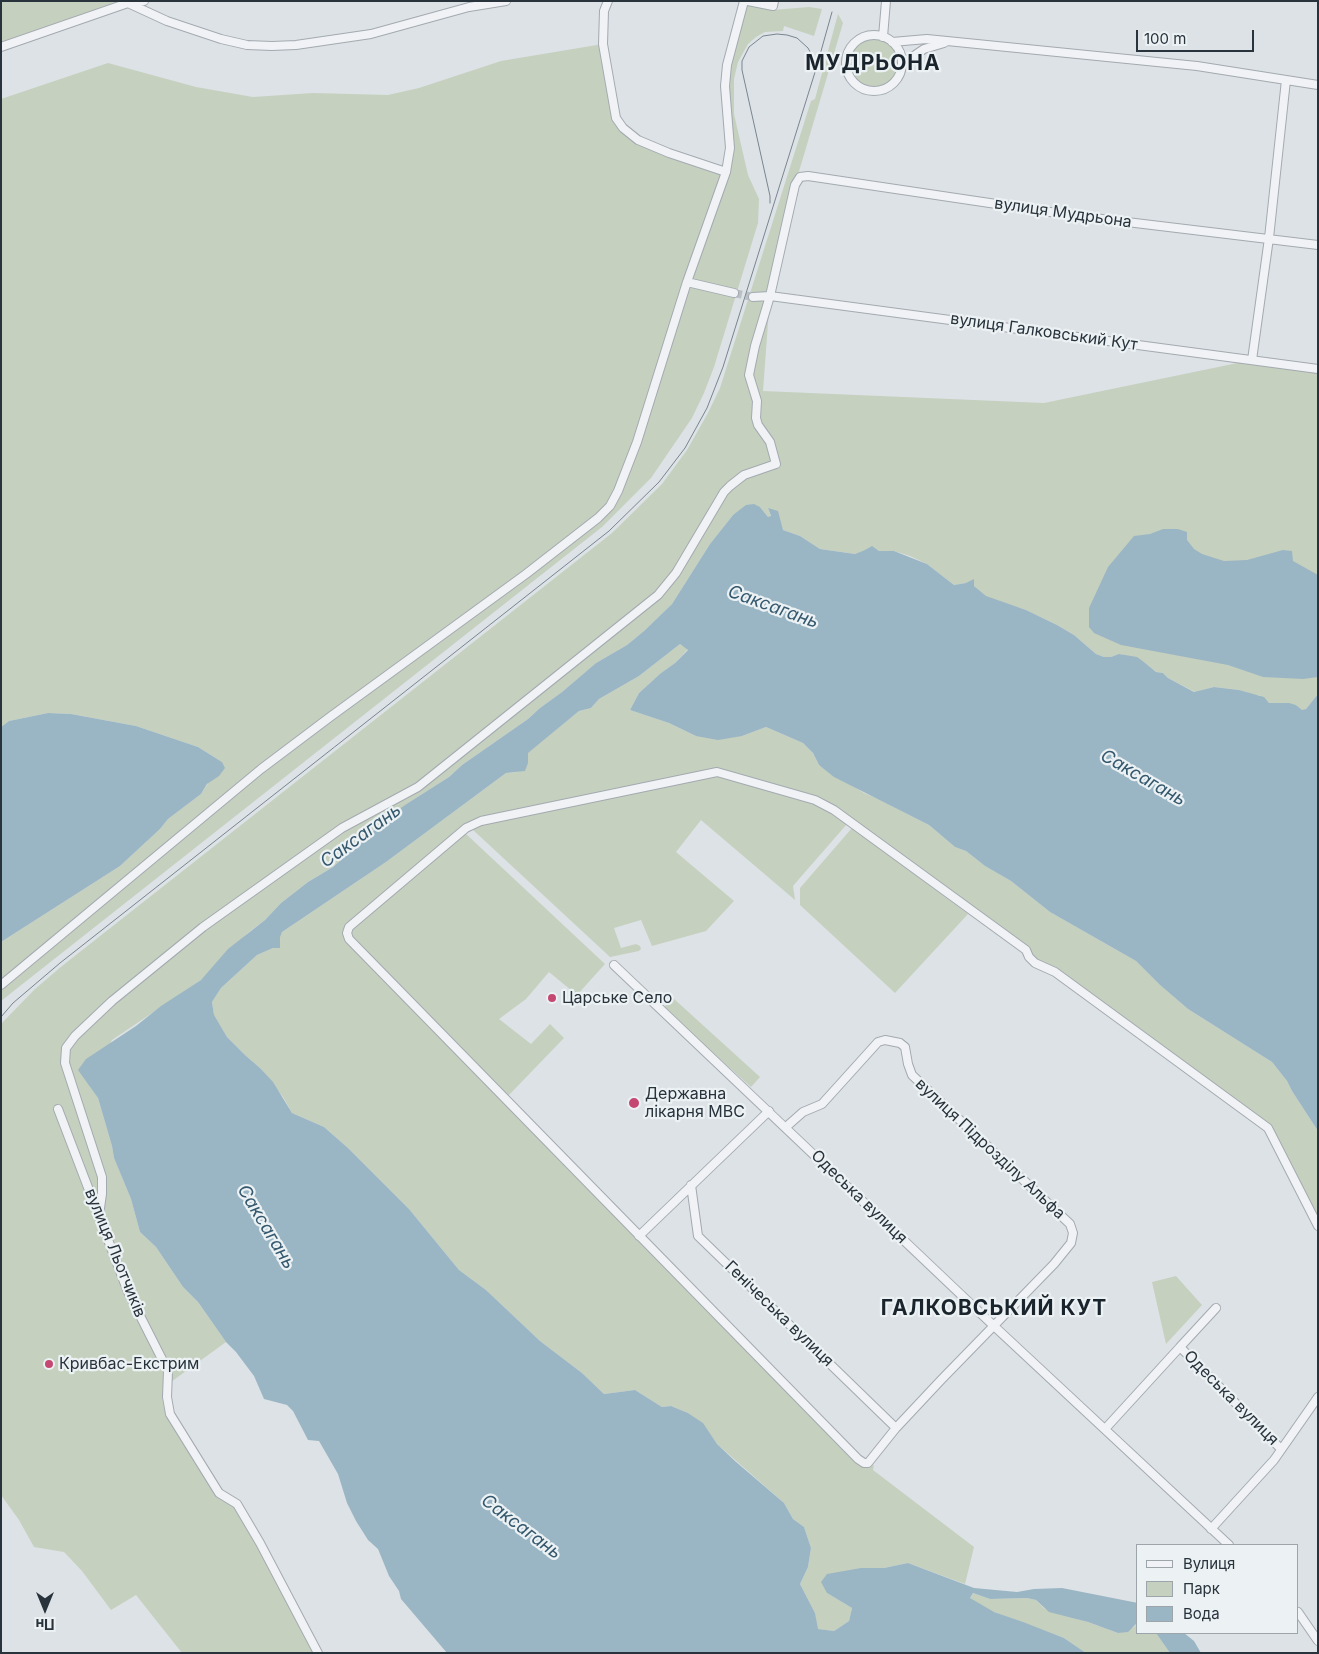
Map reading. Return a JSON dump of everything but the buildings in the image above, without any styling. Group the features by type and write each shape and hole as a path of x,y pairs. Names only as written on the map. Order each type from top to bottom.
{"street":[{"path":"1,46 128,4 144,1"},
{"path":"128,4 167,21 221,39 272,46 304,44 371,34 468,7 506,1"},
{"path":"608,1 604,11 602,44 616,118 623,128 638,140 669,153 726,172"},
{"path":"1,985 261,769 330,716 526,574 598,518 610,506 618,491 637,442 687,282 726,172 730,148 726,86 727,64 744,1"},
{"path":"748,1 773,4"},
{"path":"884,37 886,1"},
{"path":"866,37 884,37 892,42 900,54 902,64 900,74 896,80 891,86 882,90 866,90 857,86 851,79 846,64 848,53 852,47 866,37"},
{"path":"892,42 927,40 1197,66 1318,86"},
{"path":"902,64 924,49 946,43"},
{"path":"1252,360 1269,238 1286,80"},
{"name":"вулиця Мудрьона","path":"770,296 794,185 800,177 808,176 1077,216 1318,245"},
{"path":"687,282 734,293"},
{"path":"98,1215 102,1194 102,1177 65,1063 66,1048 75,1036 112,1001 203,927 342,828 418,787 658,595 676,573 724,492 749,472 776,464 770,442 758,425 756,401 749,375 755,346 770,296"},
{"name":"вулиця Галковський Кут","path":"753,297 770,296 1318,369"},
{"path":"769,1111 639,1236 349,939 347,933 349,927 466,828 481,821 717,772 815,800 834,810 1026,950 1029,957 1035,963 1055,972 1268,1128 1318,1226"},
{"name":"Одеська вулиця","path":"614,965 994,1326 1228,1544"},
{"name":"вулиця Підрозділу Альфа","path":"639,1236 858,1459 864,1463 872,1460 896,1428 984,1334 1046,1272 1070,1243 1073,1233 1070,1224 912,1075 905,1047 900,1043 885,1040 878,1042 822,1104 803,1112 786,1128"},
{"name":"вулиця Льотчиків","path":"58,1109 128,1292 168,1371 167,1397 170,1414 219,1493 237,1504 260,1543 318,1653"},
{"name":"Генічеська вулиця","path":"691,1185 698,1236 896,1428"},
{"name":"Одеська вулиця","path":"1105,1429 1216,1308"},
{"name":"Одеська вулиця","path":"1180,1347 1281,1450"},
{"path":"1212,1529 1274,1460 1318,1397"},
{"path":"1299,1613 1318,1641"}],"green space":[{"path":"1,1 126,1 1,43"},
{"path":"743,4 772,10 809,7 822,9 814,36 784,26 783,31 765,32 748,44 738,62 734,79 734,114 748,175 759,199 758,223 714,367 704,393 692,418 651,478 602,527 1,1001 1,942 120,866 160,829 168,819 201,794 222,762 198,747 136,726 71,714 48,713 9,721 1,727 1,99 108,63 196,87 253,97 313,93 388,95 419,88 501,61 603,44 616,118 638,140 727,171 725,86"},
{"path":"838,14 843,23 795,185 770,296 763,391 1044,403 1252,360 1318,369 1318,694 1306,709 1302,711 1296,705 1269,703 1259,695 1239,690 1214,687 1195,692 1168,678 1163,673 1156,672 1144,662 1120,654 1104,657 1096,654 1074,635 1057,625 1026,610 986,597 974,586 966,583 954,585 927,564 910,556 894,551 879,551 874,548 855,554 820,549 800,536 783,530 778,517 768,508 771,517 768,517 760,507 733,515 710,544 672,604 644,631 627,645 596,663 528,719 462,765 449,777 408,803 333,867 308,882 281,903 201,980 112,1040 90,1086 98,1098 114,1158 131,1199 140,1232 156,1247 183,1287 198,1302 226,1342 164,1387 162,1398 166,1416 215,1495 235,1507 257,1544 314,1653 182,1653 136,1595 111,1610 82,1571 64,1552 34,1547 19,1520 1,1495 1,1024 35,989 62,966 612,533 662,484 687,450 720,388 811,101 815,99"},
{"path":"874,36 884,38 893,44 899,53 901,63 899,73 893,82 884,88 874,90 864,88 855,82 849,73 847,63 849,53 855,44 864,38"},
{"path":"680,644 688,649 675,663 639,693 630,710 669,723 696,736 742,736 766,727 803,743 813,753 819,765 864,793 929,825 955,847 966,851 985,866 1011,881 1050,912 1136,961 1188,1009 1272,1062 1287,1081 1318,1131 1318,1219 1272,1127 1056,969 1037,961 835,808 717,769 480,818 344,932 637,1240 856,1462 869,1467 874,1465 873,1470 974,1547 965,1584 908,1563 884,1568 861,1568 827,1593 852,1608 849,1621 834,1631 817,1629 815,1613 800,1584 808,1567 811,1548 804,1527 793,1519 784,1503 717,1444 702,1423 688,1413 671,1406 662,1407 635,1390 604,1394 582,1373 540,1341 486,1290 459,1270 409,1209 348,1148 324,1127 292,1113 283,1097 260,1068 227,1037 214,1016 212,1002 221,988 257,955 273,948 282,932 386,862 506,773 518,772 528,763 527,753 579,711 591,708 599,699 639,676"},
{"path":"716,775 814,803 847,824 793,886 795,900 701,820 676,852 734,901 706,931 652,946 641,920 614,928 621,948 636,944 640,946 641,949 639,951 610,957 472,829 480,825"},
{"path":"852,828 968,914 895,993 800,905 800,888"},
{"path":"465,833 605,964 577,995 549,972 526,999 499,1019 531,1044 550,1024 564,1038 508,1096 350,933 351,928"},
{"path":"673,998 760,1077 751,1087 663,1008"},
{"path":"1176,1276 1202,1305 1166,1344 1152,1282"},
{"path":"973,1593 990,1599 1027,1598 1036,1600 1045,1609 1118,1633 1136,1624 1136,1634 1157,1634 1170,1653 1086,1653 1064,1638 983,1608 970,1598"}],"water":[{"name":"Саксагань","path":"754,504 760,507 768,517 771,516 768,508 778,511 783,530 800,536 820,549 855,554 872,546 879,551 894,551 927,564 954,585 966,583 974,579 974,586 986,596 1026,610 1057,625 1074,635 1096,654 1104,657 1119,654 1137,657 1156,672 1163,673 1168,678 1194,692 1214,687 1239,690 1264,697 1269,703 1289,703 1296,705 1302,710 1306,709 1318,694 1318,1131 1287,1081 1272,1062 1188,1009 1136,961 1050,912 1011,881 985,866 966,851 955,847 929,825 834,777 819,765 813,753 803,743 766,727 742,736 718,740 696,736 669,723 630,710 639,693 688,650 680,644 639,676 599,699 591,708 579,711 528,753 528,763 525,771 506,773 386,862 282,932 280,948 273,948 257,955 221,988 212,1002 214,1015 227,1037 273,1082 292,1113 324,1127 348,1148 409,1209 459,1270 486,1290 540,1341 582,1373 604,1394 635,1390 662,1407 671,1406 688,1413 703,1423 717,1444 784,1503 793,1519 804,1527 811,1548 808,1567 800,1584 815,1613 818,1629 834,1631 849,1621 852,1608 827,1593 821,1582 827,1574 861,1568 884,1568 908,1563 974,1588 1017,1592 1062,1588 1136,1603 1136,1624 1128,1632 1118,1633 1088,1622 1049,1612 1036,1600 1027,1598 990,1599 973,1593 970,1598 994,1612 1064,1638 1086,1653 447,1653 401,1599 399,1591 389,1576 378,1549 368,1540 356,1521 347,1503 338,1474 319,1441 308,1440 293,1411 287,1405 264,1399 254,1376 226,1342 198,1302 183,1287 156,1247 140,1232 131,1199 114,1158 98,1098 78,1070 86,1059 201,980 228,949 265,920 281,903 308,882 333,867 395,812 449,777 462,765 528,719 596,663 627,645 644,631 672,604 710,544 733,515 746,505"},
{"path":"1163,529 1178,529 1187,532 1187,540 1194,549 1202,554 1224,561 1247,560 1283,550 1292,551 1293,561 1318,575 1318,677 1303,679 1263,677 1228,665 1121,645 1094,633 1089,627 1089,608 1108,567 1134,536 1150,534"},
{"path":"48,713 71,714 136,726 198,747 222,762 225,768 219,776 207,784 201,794 168,819 160,829 120,866 1,942 1,727 9,721"},
{"path":"1157,1634 1185,1634 1194,1641 1201,1653 1170,1653"}],"tunnel":[{"path":"734,293 753,297"}],"tram line":[{"path":"1,1017 13,1003 60,963 609,531 659,482 685,448 707,408 723,367 832,12"},
{"path":"770,203 742,70 742,61 749,47 763,36 787,35 797,38 808,48 814,59 816,69"}],"place":[{"name":"Царське Село","path":"552,998"},
{"name":"Державна лікарня МВС","path":"634,1103"},
{"name":"Кривбас-Екстрим","path":"49,1364"}],"district":[{"name":"МУДРЬОНА","path":"873,64"},
{"name":"ГАЛКОВСЬКИЙ КУТ","path":"994,1309"}]}
